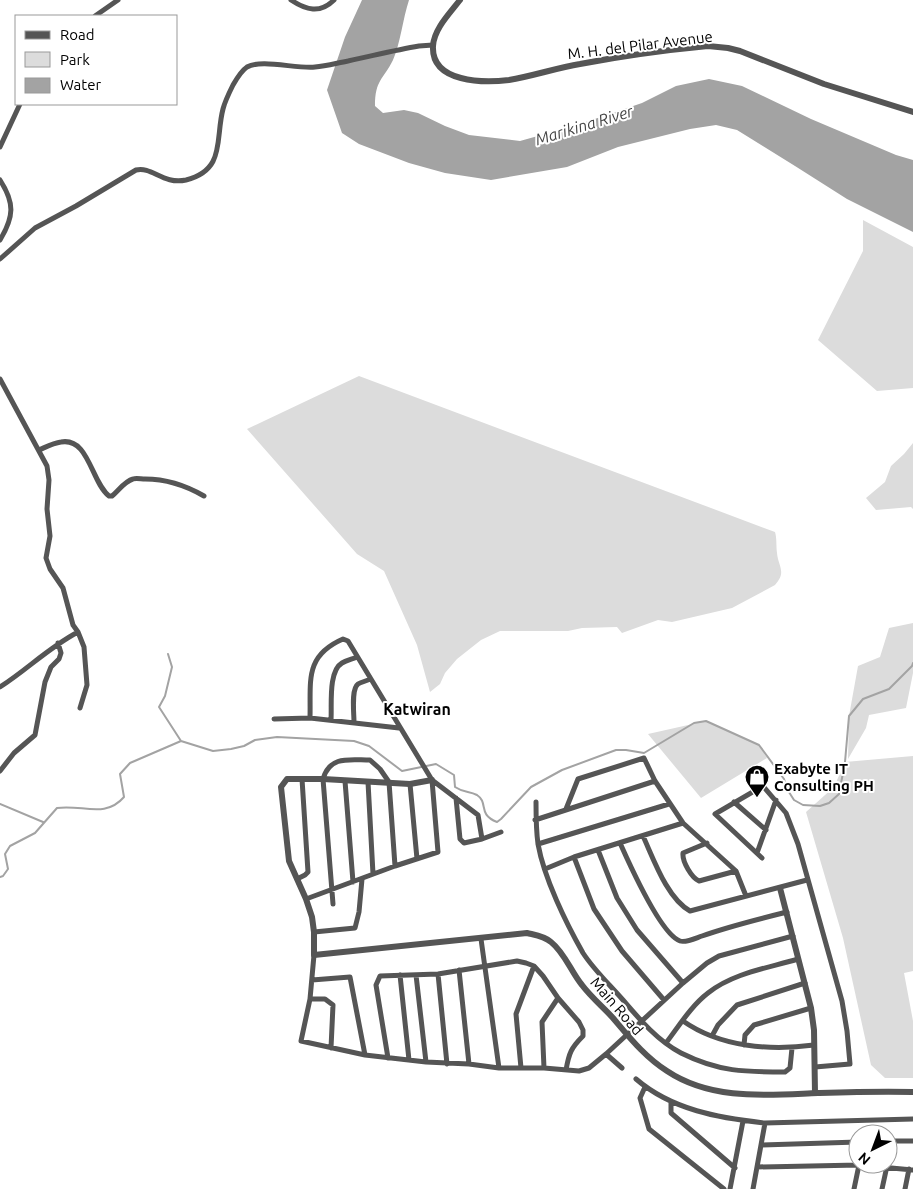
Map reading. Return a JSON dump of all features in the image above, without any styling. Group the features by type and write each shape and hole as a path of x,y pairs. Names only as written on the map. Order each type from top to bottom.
{"street":[{"path":"96,15 118,0"},
{"path":"291,0 304,7 321,10 334,0"},
{"path":"0,259 35,228 136,170 147,169 163,179 184,180 205,171 212,164 216,154 223,109 228,94 239,76 248,66 261,64 304,67 326,66 413,47 433,45 439,29 460,0"},
{"name":"M. H. del Pilar Avenue","path":"433,45 436,61 442,68 461,79 471,80 506,80 581,64 688,48 708,46 728,48 824,84 913,112"},
{"path":"0,147 20,105"},
{"path":"0,180 7,191 12,210 0,240"},
{"path":"0,379 39,450 49,474 47,497 50,536 46,558 50,569 63,588 73,625 78,632 86,655 87,680 80,708"},
{"path":"39,450 59,442 70,441 76,444 84,454 95,479 109,496 112,496 134,478 178,483 204,496"},
{"path":"0,687 58,643 78,632"},
{"path":"310,718 313,665 319,655 330,645 343,639 348,641 426,772 432,780 478,816 482,839"},
{"path":"0,771 14,753 35,736 45,682 51,668 59,659 61,652 58,643"},
{"path":"332,720 333,682 336,669 341,663 358,657"},
{"path":"354,722 355,688 358,684 370,679"},
{"path":"274,719 310,718 399,728"},
{"path":"566,809 578,779 644,758 655,781 683,823 736,871 746,896"},
{"path":"333,904 323,779 326,770 340,760 370,760 390,782 395,866"},
{"path":"432,780 410,784 287,779 281,787 289,861 306,899 312,917 314,932 310,999 301,1041 388,1058 499,1068 544,1068 579,1071 589,1068 642,1022 697,970 719,956 793,936"},
{"path":"297,879 305,876 308,872 302,779"},
{"path":"306,899 438,852 432,780"},
{"path":"345,781 352,882"},
{"path":"536,820 655,781"},
{"path":"368,782 373,874"},
{"path":"410,784 418,859"},
{"path":"762,858 715,814 764,786 786,813 798,844 842,1002 850,1064 815,1068"},
{"path":"456,798 460,839 464,843 501,832"},
{"path":"757,853 776,800"},
{"path":"536,802 538,844 545,869 563,913 584,954 642,1022 680,1053 705,1064 739,1072 785,1072 790,1068 792,1048"},
{"path":"734,802 766,830"},
{"path":"538,844 669,804"},
{"path":"545,869 683,823"},
{"path":"643,836 668,888 683,907 690,911 807,880"},
{"path":"620,843 642,890 655,912 671,934 680,940 686,941 718,930 787,912"},
{"path":"707,843 683,853 682,858 694,879 700,881 736,871"},
{"path":"598,850 617,898 632,922 682,983"},
{"path":"574,858 594,908 622,951 664,1000"},
{"path":"314,932 355,928 359,912 362,879"},
{"path":"780,888 811,1008 816,1094"},
{"name":"Main Road","path":"314,954 482,939 527,933 553,942 582,985 626,1036 647,1056 668,1072 686,1081 730,1094 758,1096 913,1092"},
{"path":"482,939 499,1068"},
{"path":"666,1043 695,1005 721,984 798,959"},
{"path":"388,1058 377,980 380,976 438,974 516,961 534,966 584,1030 583,1036 572,1046 568,1054 566,1070"},
{"path":"521,1068 516,1014 534,966"},
{"path":"459,970 469,1064"},
{"path":"438,974 447,1064"},
{"path":"400,975 409,1060"},
{"path":"416,975 426,1062"},
{"path":"312,980 350,976 365,1055"},
{"path":"712,1036 718,1025 737,1005 806,983"},
{"path":"544,1068 542,1022 558,998"},
{"path":"310,999 326,999 333,1005 331,1048"},
{"path":"744,1045 745,1035 754,1024 811,1008"},
{"path":"683,1021 698,1032 744,1045 792,1048 814,1045"},
{"path":"606,1054 622,1068"},
{"path":"636,1079 645,1088 671,1102 697,1111 743,1121 766,1124 913,1119"},
{"path":"645,1088 640,1098 649,1129 724,1189"},
{"path":"671,1102 671,1113 735,1168"},
{"path":"730,1189 743,1121"},
{"path":"753,1189 766,1124"},
{"path":"898,1142 913,1141"},
{"path":"762,1145 848,1142"},
{"path":"757,1167 848,1165"},
{"path":"898,1168 911,1170 905,1189"},
{"path":"854,1189 857,1174"},
{"path":"882,1189 885,1174"}],"green space":[{"path":"863,220 913,247 913,388 877,391 818,340 863,251"},
{"path":"359,376 775,532 781,576 775,585 732,608 672,622 658,620 622,633 617,627 582,628 568,631 500,631 481,640 457,659 445,673 440,684 430,692 417,645 384,571 357,554 247,429"},
{"path":"913,443 913,509 911,507 876,510 866,498 885,482 891,466"},
{"path":"913,623 913,673 906,708 869,715 866,728 848,759 849,716 858,666 880,657 889,628"},
{"path":"706,721 759,745 767,758 701,798 648,734"},
{"path":"913,756 913,971 904,973 913,1021 913,1078 885,1078 871,1065 843,938 806,812 834,787 845,762"}],"water":[{"name":"Marikina River","path":"362,0 409,0 393,60 376,91 375,106 383,113 404,110 418,113 469,135 520,141 577,125 642,103 676,86 709,79 742,86 811,119 896,155 913,160 913,232 847,199 737,130 716,125 690,129 618,147 567,167 491,180 445,173 409,163 359,144 342,133 327,90 345,37"}],"waterway":[{"path":"168,654 172,667 165,696 159,707 181,741"},
{"path":"0,877 8,869 5,854 10,846 35,833 57,808 101,809 117,804 124,797 120,774 130,763 181,741 213,751 231,749 244,746 255,740 277,737 354,741 369,746 402,771 436,764 454,775 455,787 477,795 482,801 487,816 497,822 531,787 562,770 616,750 644,753 694,723 706,721 759,745 784,779 787,789 794,800 803,805 820,806 829,803 839,794 845,762 849,716 863,699 889,689 913,663"},
{"path":"0,804 43,822"}],"place":[{"name":"Exabyte IT Consulting PH","path":"757,798"}],"district":[{"name":"Katwiran","path":"417,709"}]}
